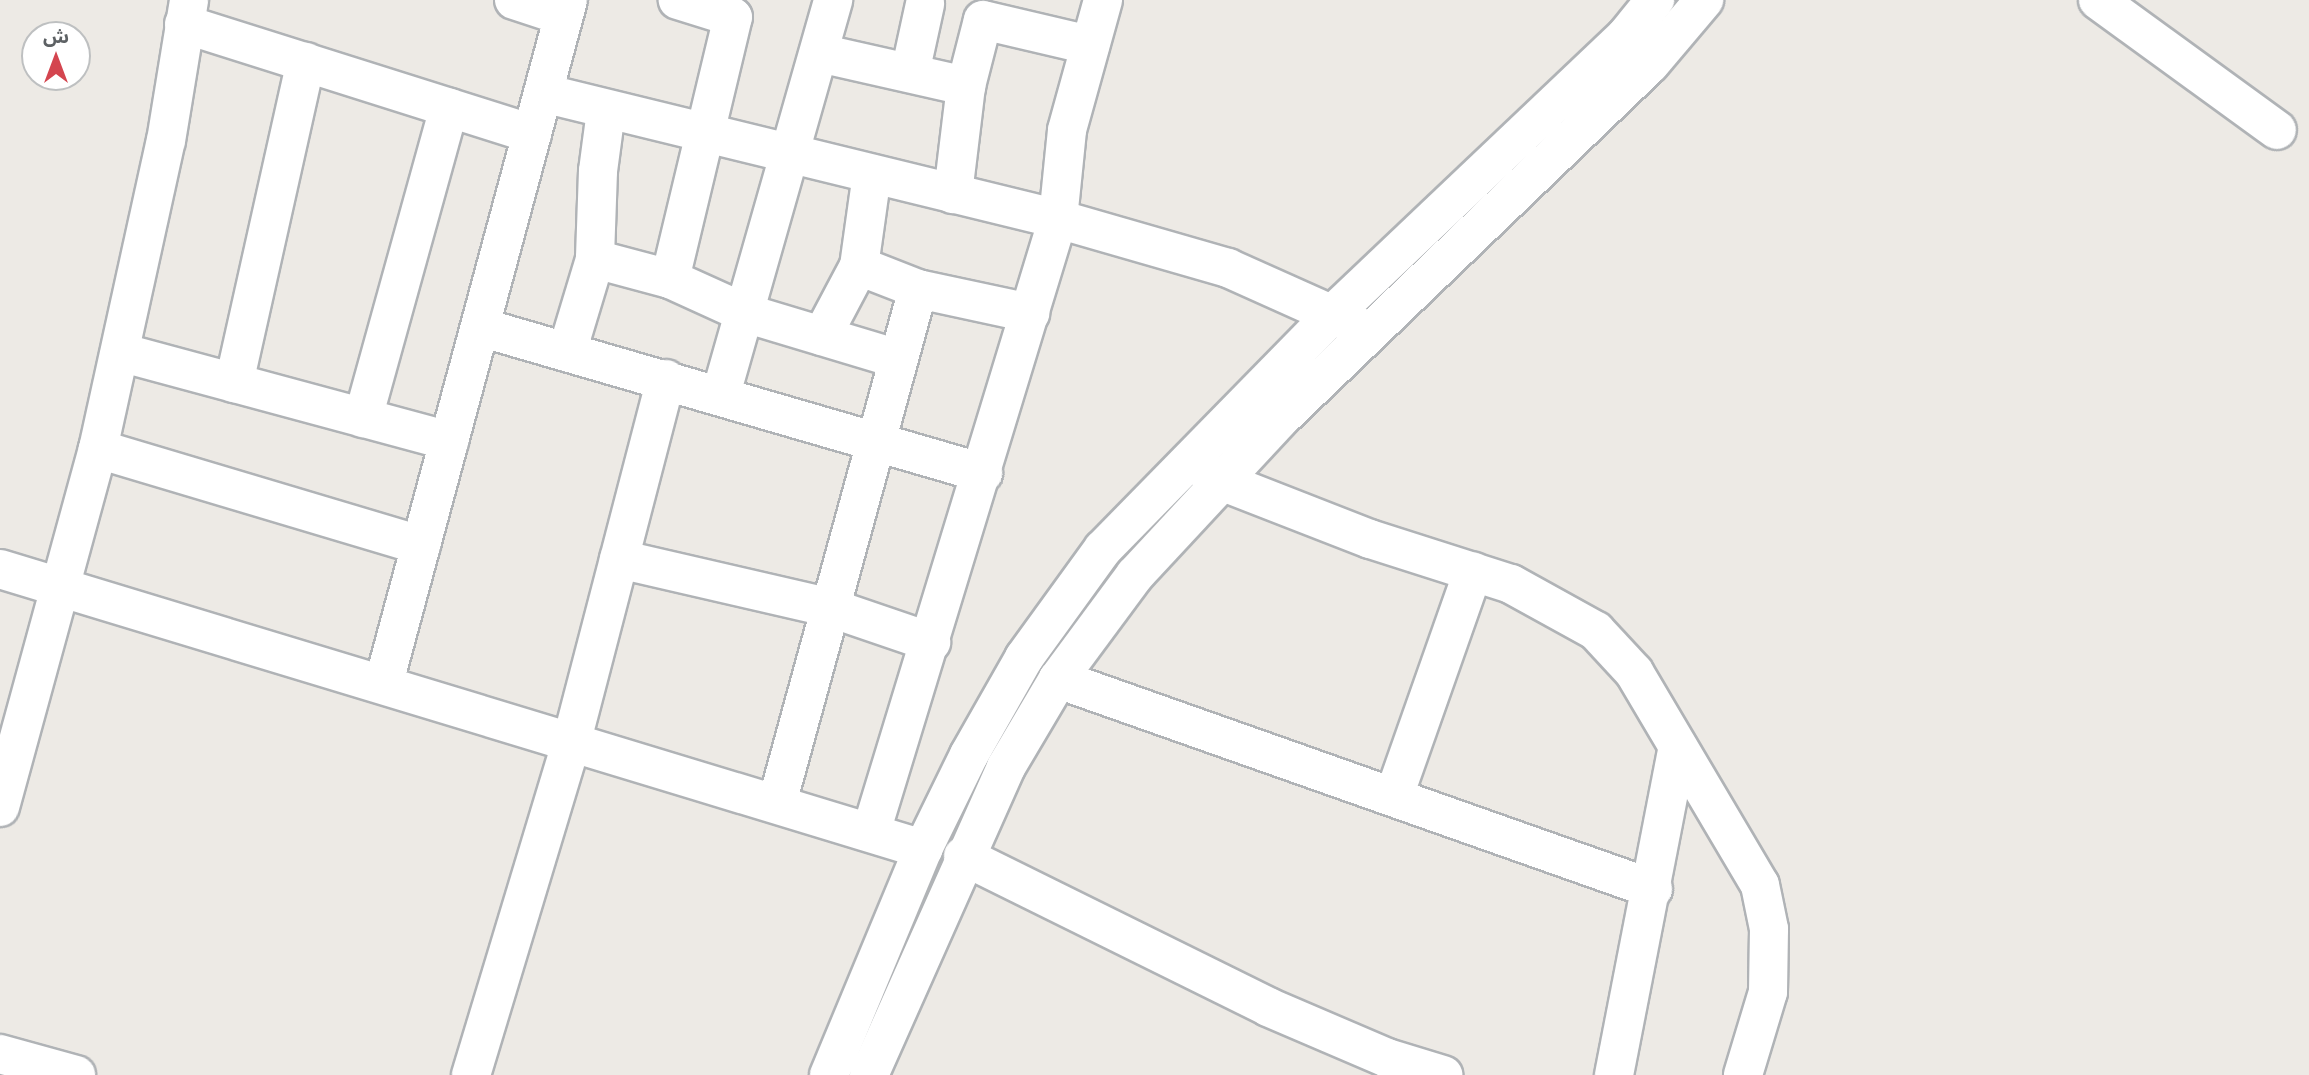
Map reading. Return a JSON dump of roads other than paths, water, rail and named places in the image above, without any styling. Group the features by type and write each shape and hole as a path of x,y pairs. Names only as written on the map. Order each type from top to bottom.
{"street":[{"path":"384,682 566,8 514,0"},
{"path":"721,394 792,154 833,0"},
{"path":"871,832 983,473 1058,219 1067,130 1103,0"},
{"path":"829,1075 923,849 1024,658 1103,550 1188,458 1335,312 1625,37 1655,0"},
{"path":"869,1075 963,856 1006,767 1058,679 1135,575 1221,481 1370,332 1650,64 1704,0"},
{"path":"2098,0 2277,130"},
{"path":"670,279 708,133 736,9 675,1"},
{"path":"911,74 925,2 983,20 1090,45"},
{"path":"0,807 98,449 166,141 187,12 306,62 532,134"},
{"path":"953,194 966,86 983,20"},
{"path":"819,53 966,86"},
{"path":"234,383 306,62"},
{"path":"543,93 606,111 708,133 1058,219 1228,268 1335,312 1370,332"},
{"path":"363,418 449,108"},
{"path":"567,352 595,259 598,171 606,111"},
{"path":"822,336 859,266 872,174"},
{"path":"595,259 670,279 745,313 898,359"},
{"path":"859,266 918,289 1030,313"},
{"path":"777,803 831,608 873,440 918,289"},
{"path":"480,327 721,394 983,473"},
{"path":"120,352 449,441"},
{"path":"471,1075 572,740 666,379"},
{"path":"98,449 421,545"},
{"path":"1188,458 1221,481 1370,539 1511,584 1596,631 1634,672 1760,885 1769,929 1768,992 1743,1075"},
{"path":"619,559 831,608 930,642"},
{"path":"0,569 384,682 923,849"},
{"path":"1394,796 1473,572"},
{"path":"1058,679 1653,889"},
{"path":"1614,1075 1653,889 1678,747"},
{"path":"963,856 1268,1007 1387,1058 1443,1075"},
{"path":"0,1054 76,1075"}]}
